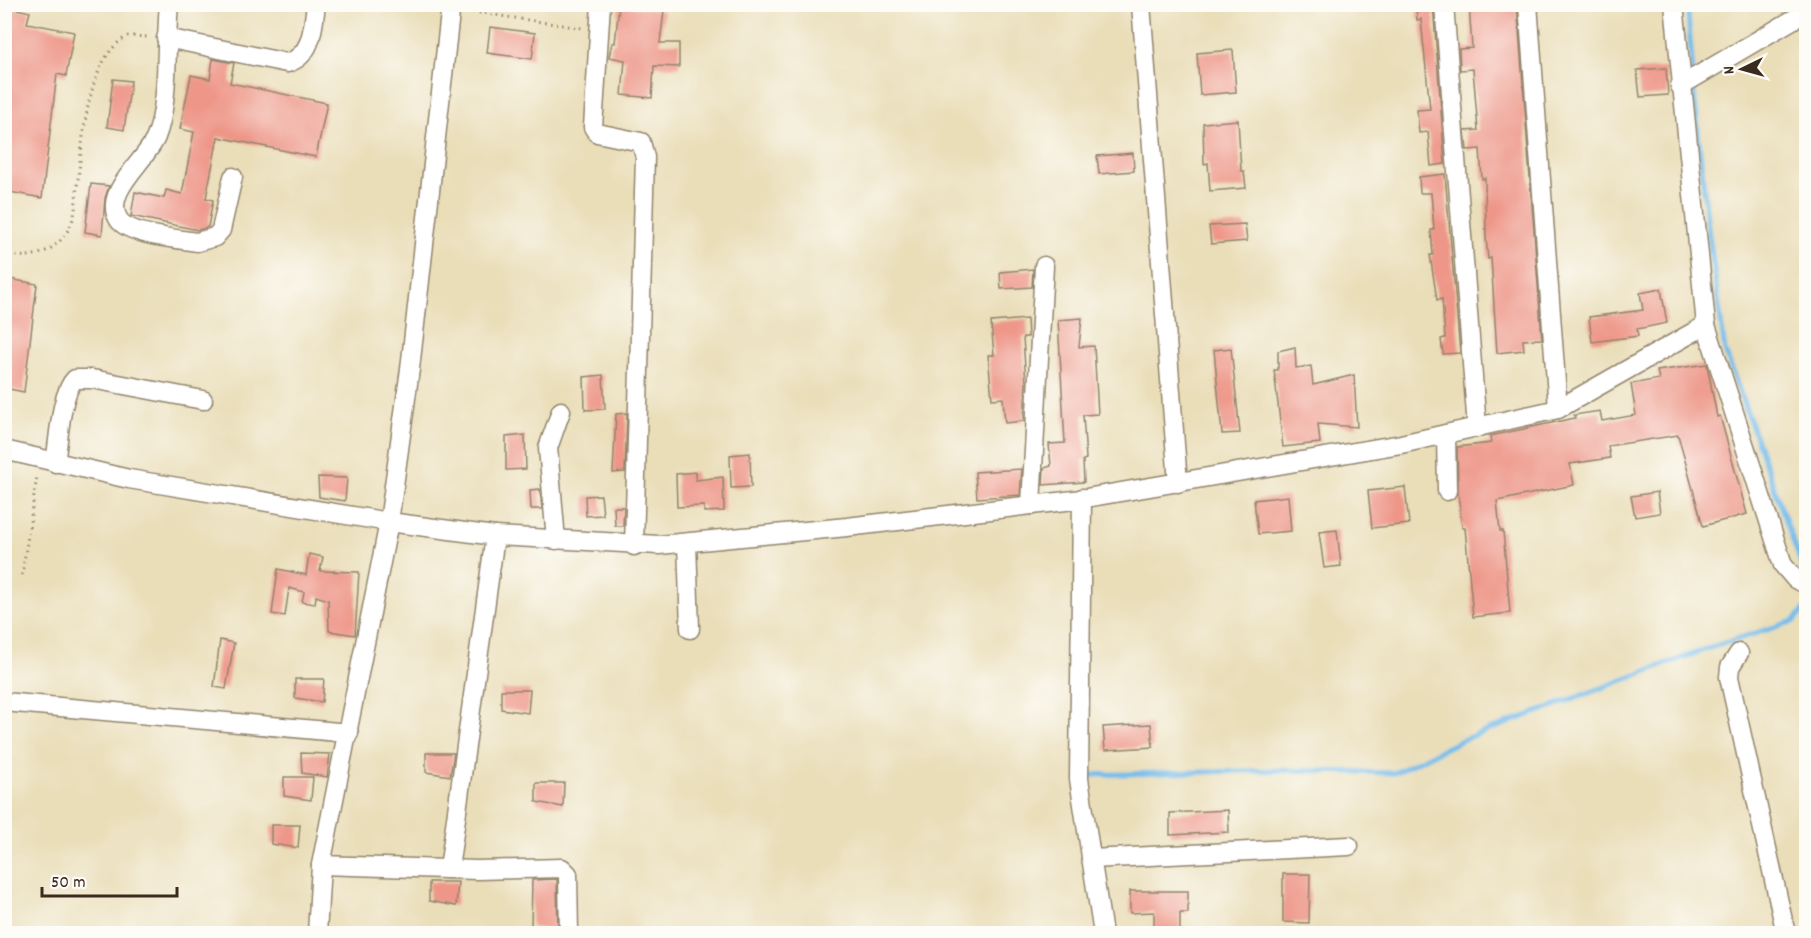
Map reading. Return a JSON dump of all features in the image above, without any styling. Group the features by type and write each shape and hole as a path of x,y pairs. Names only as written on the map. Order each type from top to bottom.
{"street":[{"path":"169,4 161,112 156,136 123,182 117,195 119,220 132,230 197,242 206,241 221,230 233,177"},
{"path":"166,38 287,63 299,57 308,44 316,4"},
{"path":"601,4 593,128 597,133 641,142 645,158 634,546"},
{"path":"1141,4 1178,483"},
{"path":"1444,4 1477,428"},
{"path":"1528,4 1558,409"},
{"path":"1674,4 1680,86 1706,325 1784,565 1795,579 1806,584"},
{"path":"317,933 321,865 351,721 388,522 410,369 451,6"},
{"path":"1680,86 1806,12"},
{"path":"1031,505 1044,266"},
{"path":"4,450 198,492 388,522 495,536 634,546 687,543 1082,498 1178,483 1477,428 1558,409 1706,325"},
{"path":"48,461 65,397 70,384 75,379 92,379 203,400"},
{"path":"556,540 548,448 561,411"},
{"path":"1446,434 1447,491"},
{"path":"1082,498 1079,779 1103,933"},
{"path":"449,869 495,536"},
{"path":"687,543 690,629"},
{"path":"1739,653 1730,667 1729,676 1786,933"},
{"path":"4,702 351,721"},
{"path":"1091,860 1349,846"},
{"path":"321,865 449,869 565,869 570,898 569,933"}],"path":[{"path":"451,6 574,29 599,28"},
{"path":"4,254 15,257 43,255 61,240 73,218 89,100 108,54 128,36 166,38"},
{"path":"22,576 48,461"}],"building":[{"path":"1416,4 1433,4 1445,164 1431,166 1428,132 1419,133 1417,110 1430,109 1421,19 1417,20"},
{"path":"1469,4 1517,4 1542,339 1523,340 1524,350 1497,353 1491,258 1488,259 1486,238 1485,178 1482,179 1480,149 1467,150 1465,131 1478,130 1473,69 1460,70 1459,49 1472,48"},
{"path":"619,5 664,11 660,43 679,43 679,67 654,66 652,98 622,95 625,60 609,57 612,43 615,43"},
{"path":"4,6 30,12 27,23 74,32 66,76 57,74 42,198 4,191"},
{"path":"490,27 535,33 532,59 487,53"},
{"path":"1233,50 1236,92 1200,95 1197,53"},
{"path":"213,59 234,63 230,83 327,103 316,157 218,137 206,198 213,200 208,227 198,230 131,216 135,192 164,198 166,190 182,194 194,132 180,129 191,75 210,79"},
{"path":"1666,68 1668,95 1640,97 1637,70"},
{"path":"113,79 131,81 124,130 107,127"},
{"path":"1238,120 1241,171 1244,171 1246,188 1210,191 1208,163 1204,164 1203,123"},
{"path":"1133,153 1134,171 1099,174 1097,156"},
{"path":"1445,174 1460,353 1443,354 1441,339 1445,338 1442,299 1437,300 1430,255 1433,255 1431,230 1434,230 1431,193 1420,193 1419,177"},
{"path":"91,184 109,186 105,198 102,235 85,232"},
{"path":"1245,224 1247,241 1211,244 1209,226"},
{"path":"1033,269 1032,287 1001,289 1000,272"},
{"path":"4,278 37,284 24,392 4,388"},
{"path":"1661,289 1667,323 1637,329 1638,336 1592,342 1589,317 1643,310 1640,293"},
{"path":"1082,318 1079,347 1094,346 1098,414 1083,415 1086,459 1083,460 1084,482 1043,485 1044,468 1051,466 1049,444 1065,443 1058,320"},
{"path":"1027,319 1028,337 1023,337 1026,383 1024,421 1005,423 1003,398 992,399 988,355 994,355 991,322"},
{"path":"1295,347 1296,368 1311,366 1313,385 1354,375 1357,427 1318,424 1320,443 1283,447 1274,370 1278,370 1278,351"},
{"path":"1231,348 1240,433 1222,434 1214,350"},
{"path":"1707,364 1717,417 1720,416 1747,514 1703,526 1678,435 1608,446 1610,458 1570,464 1574,485 1497,501 1500,531 1503,531 1510,613 1473,617 1465,528 1462,528 1458,492 1457,447 1491,443 1490,436 1575,418 1574,415 1600,411 1602,421 1636,415 1631,384 1659,379 1657,371"},
{"path":"603,375 605,409 585,410 584,377"},
{"path":"627,413 625,472 613,473 616,414"},
{"path":"525,435 526,469 506,470 506,437"},
{"path":"750,453 751,487 731,488 730,455"},
{"path":"1022,469 1020,495 977,498 975,472"},
{"path":"696,472 696,480 723,477 724,511 704,512 704,506 677,507 676,474"},
{"path":"318,477 347,478 345,501 319,497"},
{"path":"1405,487 1409,524 1372,528 1368,491"},
{"path":"540,489 542,509 531,509 530,490"},
{"path":"1657,492 1660,513 1635,517 1631,496"},
{"path":"601,495 603,515 586,516 585,496"},
{"path":"1288,496 1291,531 1258,534 1254,500"},
{"path":"614,507 624,507 623,526 615,526"},
{"path":"1337,530 1341,566 1324,568 1319,532"},
{"path":"309,554 323,557 320,571 359,572 355,635 329,631 328,600 316,596 315,604 302,602 304,592 289,588 285,616 272,614 278,569 306,575"},
{"path":"220,640 234,643 226,689 214,687"},
{"path":"295,679 324,679 322,702 295,698"},
{"path":"501,690 530,690 528,713 501,709"},
{"path":"1151,724 1153,747 1105,750 1103,727"},
{"path":"301,753 330,754 327,777 302,773"},
{"path":"426,753 454,753 450,776 426,772"},
{"path":"284,777 313,777 311,800 284,796"},
{"path":"536,783 564,783 563,807 536,802"},
{"path":"1228,810 1229,832 1170,835 1170,813"},
{"path":"271,825 300,825 298,848 271,844"},
{"path":"1283,874 1310,874 1309,923 1283,922"},
{"path":"557,879 558,931 531,927 532,880"},
{"path":"429,882 458,882 456,906 429,901"},
{"path":"1130,891 1188,891 1188,913 1180,913 1180,933 1154,933 1154,912 1130,913"}],"waterway":[{"path":"1687,4 1693,73"},
{"path":"1693,82 1707,220 1725,351 1806,577"},
{"path":"1084,775 1282,770 1394,773 1462,740 1709,648 1794,621 1806,608"}]}
